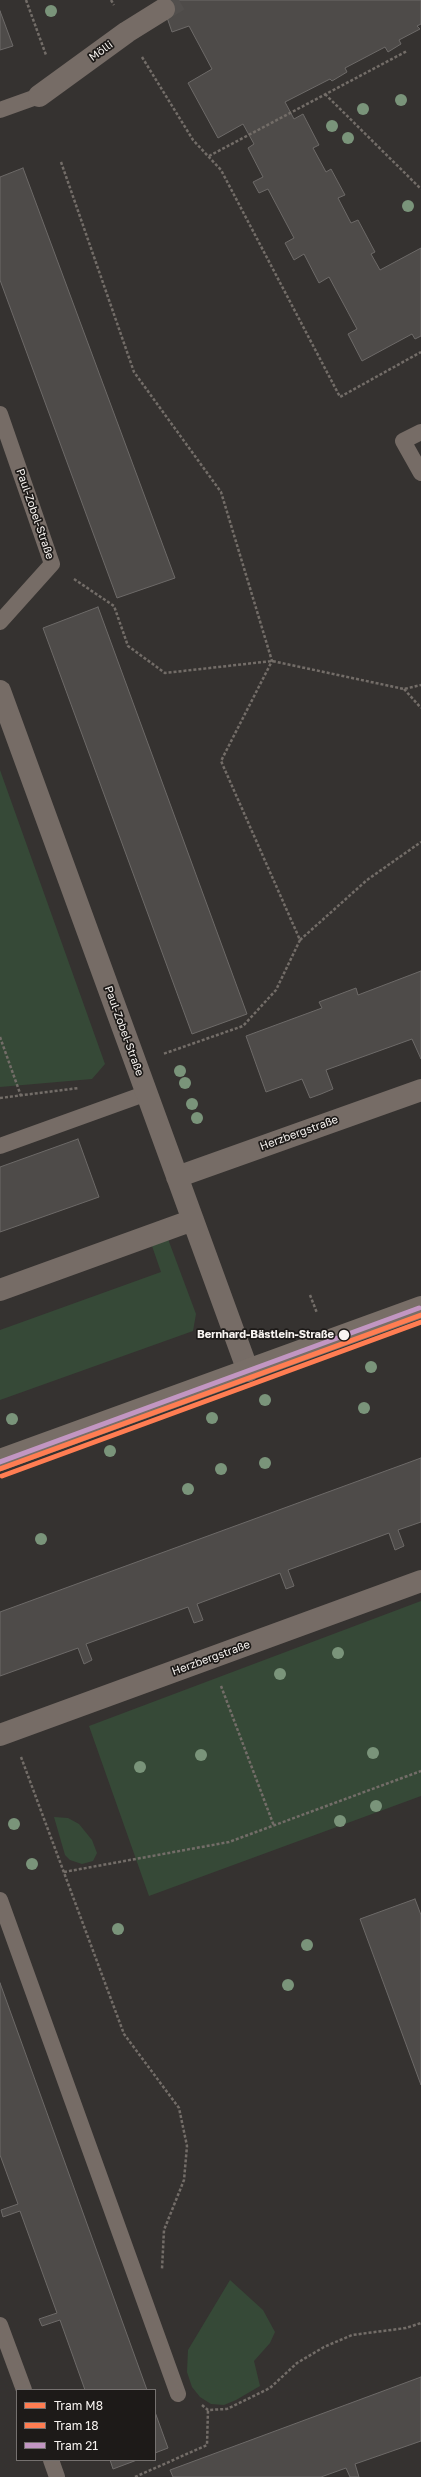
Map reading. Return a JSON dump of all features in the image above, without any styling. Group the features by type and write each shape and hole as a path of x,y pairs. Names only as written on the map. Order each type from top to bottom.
{"street":[{"name":"Mölli","path":"39,96 127,32 164,9"},
{"name":"Paul-Zobel-Straße","path":"0,691 248,1371"},
{"name":"Herzbergstraße","path":"177,1177 421,1090"},
{"path":"0,1290 193,1220"},
{"path":"0,1460 421,1307"},
{"name":"Herzbergstraße","path":"6,1733 421,1581"}],"lane":[{"path":"0,110 39,96"},
{"name":"Paul-Zobel-Straße","path":"0,414 52,564 0,622"},
{"path":"421,432 403,441 421,473"},
{"path":"0,1146 147,1092"},
{"path":"0,1900 178,2394"},
{"path":"0,2325 24,2389"},
{"path":"51,2461 57,2477"}],"path":[{"path":"26,0 56,84"},
{"path":"111,0 127,32 193,140 221,170 340,397 421,352"},
{"path":"209,156 407,51"},
{"path":"325,94 421,189"},
{"path":"61,162 134,372 221,492 272,661 221,761 300,940"},
{"path":"52,564 114,606 128,646 165,673 272,661 404,689 421,685"},
{"path":"404,689 421,708"},
{"path":"136,1064 243,1026 276,990 300,940 367,880 421,842"},
{"path":"0,1037 21,1096"},
{"path":"0,1098 87,1087"},
{"path":"310,1295 318,1314"},
{"path":"210,1658 274,1826"},
{"path":"6,1733 64,1872 124,2034 179,2108 187,2146 184,2180 164,2230 162,2275"},
{"path":"64,1872 229,1842 421,1771"},
{"path":"196,2400 208,2410 227,2409 270,2388 298,2363 324,2346 352,2335 406,2328 421,2323"},
{"path":"135,2477 207,2445 208,2410"}],"green space":[{"path":"0,770 105,1064 92,1079 0,1087"},
{"path":"168,1239 196,1314 193,1331 0,1400 0,1330 161,1272 152,1246"},
{"path":"421,1601 421,1796 149,1896 89,1726"},
{"path":"54,1817 68,1818 79,1824 92,1840 97,1853 93,1861 82,1864 70,1860 65,1855"},
{"path":"230,2280 263,2310 275,2332 270,2343 254,2361 260,2386 224,2405 211,2404 200,2397 192,2387 187,2372 188,2350"}],"building":[{"path":"161,0 421,0 421,24 417,26 420,29 399,40 401,44 388,52 385,47 345,68 347,72 332,81 330,79 285,102 294,119 303,114 319,145 313,148 326,172 331,169 345,195 338,198 351,223 358,220 375,252 371,254 380,270 421,248 421,336 415,339 412,334 362,361 348,334 357,329 329,277 319,283 304,254 294,260 285,243 294,238 268,189 259,193 253,182 263,177 248,148 254,144 243,124 218,138 188,83 212,69 189,26 172,32"},
{"path":"0,11 13,46 0,50"},
{"path":"23,168 175,578 117,598 0,280 0,177"},
{"path":"98,607 247,1014 192,1034 43,628"},
{"path":"421,971 421,1059 412,1039 326,1070 333,1089 310,1098 302,1079 266,1092 246,1036 322,1008 319,1002 356,988 358,995"},
{"path":"78,1139 99,1197 0,1232 0,1167"},
{"path":"421,1458 421,1522 398,1530 404,1546 395,1550 389,1533 288,1570 294,1586 286,1589 280,1573 197,1604 203,1620 194,1623 188,1607 86,1644 92,1660 84,1664 78,1648 0,1676 0,1612"},
{"path":"415,1899 421,1915 421,2085 360,1919"},
{"path":"0,1983 147,2389 85,2389 60,2320 42,2326 39,2319 57,2313 20,2211 3,2217 1,2210 18,2204 0,2155"},
{"path":"421,2377 421,2441 355,2464 359,2477 350,2477 346,2468 321,2477 173,2477 170,2470"},
{"path":"156,2415 168,2448 156,2453"},
{"path":"110,2461 134,2461 113,2469"}],"tunnel":[{"path":"164,9 179,0"}],"tram line":[{"name":"21","path":"0,1462 419,1308"},
{"name":"M8","path":"0,1469 421,1315"},
{"name":"18","path":"2,1476 421,1322"}],"place":[{"name":"Bernhard-Bästlein-Straße","path":"344,1335"}]}
